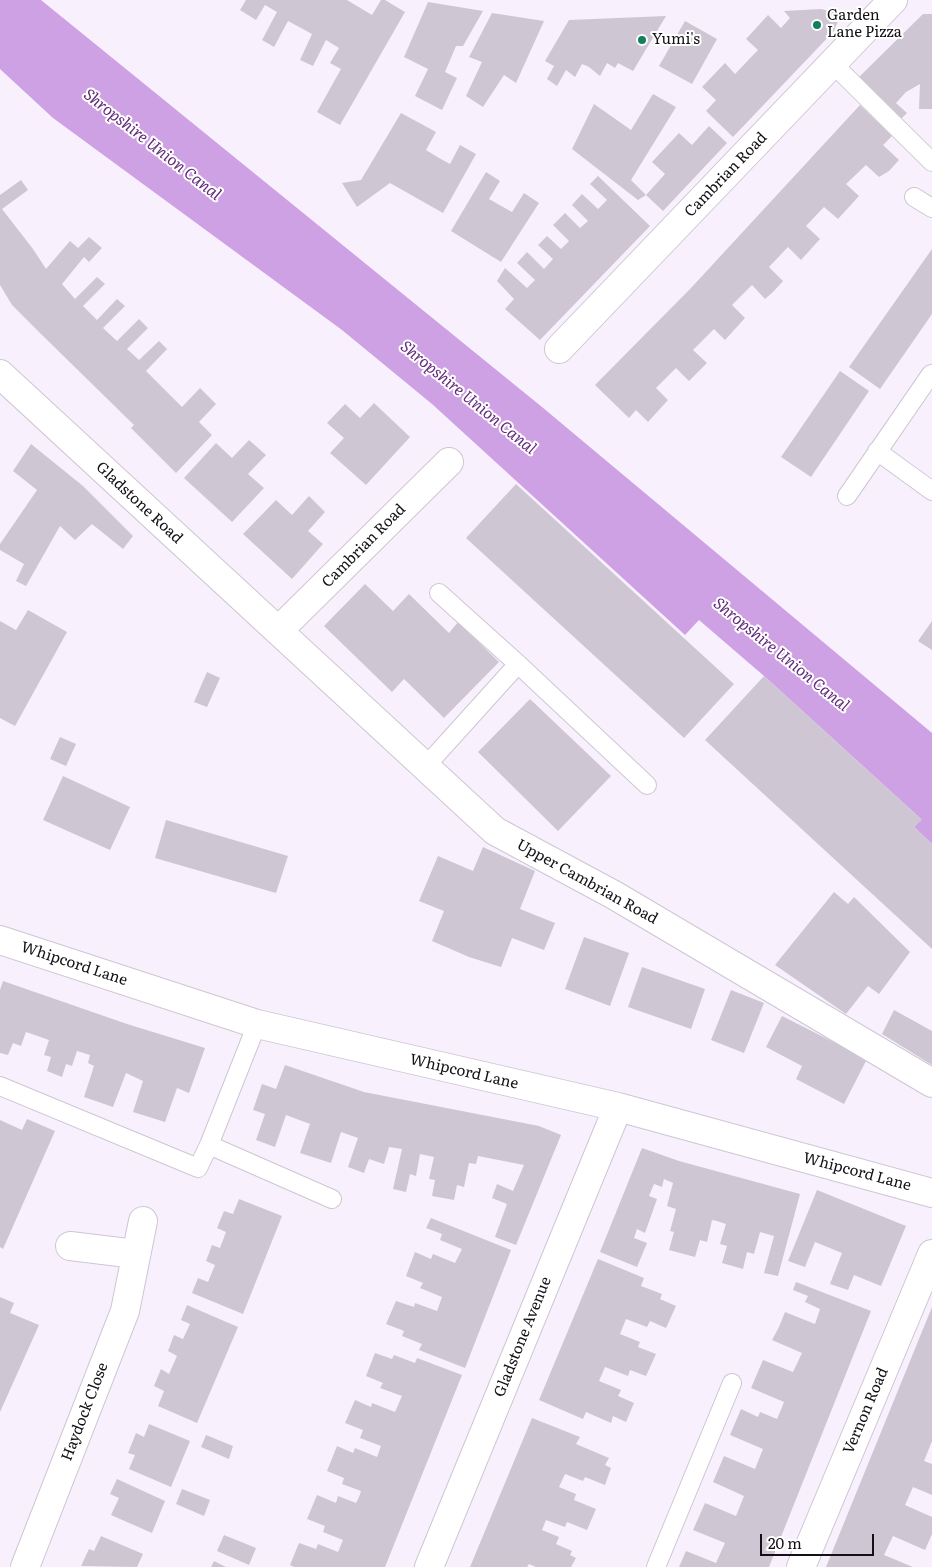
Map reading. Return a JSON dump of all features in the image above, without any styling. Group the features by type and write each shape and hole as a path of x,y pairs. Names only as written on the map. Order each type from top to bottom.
{"street":[{"name":"Cambrian Road","path":"558,349 893,0"},
{"name":"Gladstone Road","path":"0,374 278,631"},
{"name":"Cambrian Road","path":"278,631 449,462"},
{"name":"Upper Cambrian Road","path":"278,631 495,831 614,895 932,1083"},
{"name":"Whipcord Lane","path":"0,940 257,1024 618,1107 932,1193"},
{"name":"Gladstone Avenue","path":"429,1567 618,1107"},
{"name":"Haydock Close","path":"25,1567 125,1311 143,1221"},
{"path":"70,1246 136,1254"},
{"name":"Vernon Road","path":"801,1567 932,1254"}],"lane":[{"path":"832,63 932,162"},
{"path":"914,197 932,208"},
{"path":"847,496 931,374"},
{"path":"877,452 932,491"},
{"path":"439,593 647,785"},
{"path":"425,767 518,664"},
{"path":"0,1086 198,1168 257,1024"},
{"path":"209,1145 332,1198"},
{"path":"656,1567 732,1383"}],"water":[{"name":"Shropshire Union Canal","path":"0,0 41,0 542,407 932,733 932,844 914,827 921,819 764,676 699,620 685,635 432,404 342,330 53,118 0,69"}],"building":[{"path":"246,0 347,0 372,15 381,0 385,0 405,12 340,125 317,112 341,69 330,63 339,48 326,40 313,66 300,60 312,34 288,21 274,47 262,40 277,12 265,5 256,20 240,10"},
{"path":"428,2 483,11 463,46 456,46 445,72 457,78 442,110 415,96 428,69 404,57"},
{"path":"821,9 841,14 834,31 733,137 706,111 716,100 702,87 725,63 735,74 758,50 746,39 768,15 781,28 790,18 784,11"},
{"path":"492,13 544,21 516,83 504,75 483,107 466,96 482,62 469,57"},
{"path":"923,14 932,14 932,109 919,109 920,84 906,92 896,103 907,113 899,121 857,79"},
{"path":"666,16 633,71 618,63 615,68 607,63 600,76 582,64 575,77 566,70 557,86 547,79 554,66 545,61 569,20"},
{"path":"685,21 717,39 692,84 659,66"},
{"path":"653,94 676,107 631,180 646,195 638,200 572,149 594,104 631,130"},
{"path":"860,105 892,136 883,145 899,160 889,171 879,177 866,165 846,184 859,196 838,219 824,207 806,226 820,239 801,260 788,247 769,267 783,281 774,291 765,299 752,285 732,305 745,318 725,340 714,329 693,350 707,363 689,381 676,368 656,388 668,400 648,422 636,410 629,418 595,385 691,288"},
{"path":"401,113 436,132 426,150 439,158 450,164 460,145 476,154 443,213 390,183 357,207 342,183 361,180"},
{"path":"709,126 727,143 663,211 646,195 665,174 652,162 679,133 692,145"},
{"path":"486,172 500,181 489,199 512,212 524,193 539,203 501,262 451,231"},
{"path":"598,176 650,226 540,340 505,309 514,299 497,281 505,268 527,288 535,280 517,263 527,252 544,269 553,259 538,245 547,236 561,249 569,241 553,225 565,213 580,228 588,221 572,205 582,194 598,209 607,200 590,184"},
{"path":"21,180 28,190 2,209 46,269 70,241 78,248 89,237 102,248 89,262 84,257 62,284 75,299 97,277 105,284 83,306 97,320 117,299 125,306 103,328 117,341 139,319 148,328 127,349 139,360 159,341 167,349 146,371 182,407 200,388 216,404 199,422 212,435 176,473 131,428 134,425 12,305 0,285 0,195"},
{"path":"932,249 932,314 880,389 849,367"},
{"path":"840,371 869,391 811,477 781,457"},
{"path":"374,403 410,437 366,485 330,453 344,438 327,423 345,404 360,418"},
{"path":"249,440 266,455 248,474 264,488 232,522 184,478 216,443 232,458"},
{"path":"31,444 83,486 133,536 123,549 92,524 75,540 60,526 26,586 16,581 24,564 0,550 0,544 37,490 13,471"},
{"path":"516,484 734,684 684,738 466,538"},
{"path":"309,496 325,512 308,531 323,544 292,579 243,534 276,500 292,515"},
{"path":"365,584 393,611 409,594 449,633 458,622 499,662 444,718 404,679 392,692 324,626"},
{"path":"28,610 67,632 15,726 0,718 0,621 16,630"},
{"path":"932,621 932,650 918,641"},
{"path":"207,672 220,678 207,707 194,702"},
{"path":"764,676 922,820 914,827 932,844 932,949 705,740"},
{"path":"530,699 611,776 558,831 478,752"},
{"path":"60,737 76,744 66,766 50,759"},
{"path":"63,776 130,807 110,850 43,820"},
{"path":"166,820 288,856 276,893 155,858"},
{"path":"483,847 535,871 520,909 555,923 544,950 512,938 501,967 469,957 432,941 444,911 419,901 438,856 473,871"},
{"path":"834,892 848,904 854,897 910,952 879,994 868,986 846,1014 775,965"},
{"path":"584,937 629,953 610,1006 565,989"},
{"path":"642,967 705,989 691,1029 628,1007"},
{"path":"3,981 127,1024 205,1048 189,1093 177,1088 165,1122 133,1112 143,1081 126,1073 113,1107 84,1097 94,1066 88,1063 90,1055 77,1051 72,1066 66,1064 62,1077 47,1071 51,1057 44,1055 49,1040 26,1032 21,1046 13,1043 8,1055 0,1053 0,990"},
{"path":"731,990 764,1003 744,1053 711,1040"},
{"path":"894,1010 932,1031 932,1065 882,1034"},
{"path":"782,1016 867,1059 844,1104 796,1079 802,1066 766,1047"},
{"path":"285,1065 364,1092 539,1126 561,1135 516,1245 495,1237 507,1204 492,1198 497,1184 513,1191 524,1165 478,1156 476,1164 469,1163 464,1187 457,1185 454,1200 432,1196 435,1180 429,1179 434,1157 420,1154 416,1176 410,1174 406,1192 393,1189 402,1149 389,1147 384,1164 369,1159 364,1173 348,1167 358,1138 341,1132 331,1163 300,1153 310,1124 286,1115 275,1147 256,1140 265,1114 253,1110 262,1084 276,1089"},
{"path":"27,1119 55,1131 3,1249 0,1247 0,1120 22,1130"},
{"path":"642,1148 679,1161 800,1194 778,1276 764,1273 774,1236 760,1232 754,1254 747,1252 743,1269 722,1263 727,1246 720,1244 726,1224 717,1221 712,1220 707,1242 700,1240 695,1257 669,1250 674,1232 670,1231 676,1209 667,1206 673,1183 664,1179 662,1187 654,1184 649,1196 657,1199 645,1233 637,1229 634,1238 647,1243 637,1267 600,1252"},
{"path":"817,1190 906,1226 881,1286 854,1275 848,1290 830,1284 842,1253 815,1242 805,1267 788,1261"},
{"path":"239,1199 282,1216 243,1314 192,1293 198,1278 208,1282 215,1265 206,1261 212,1245 220,1248 226,1232 217,1228 224,1211 233,1214"},
{"path":"431,1218 511,1250 465,1368 419,1350 422,1344 402,1336 404,1331 386,1324 396,1301 414,1307 415,1303 437,1311 442,1297 420,1288 423,1283 406,1276 415,1252 431,1259 433,1254 455,1263 462,1249 440,1240 442,1234 426,1228"},
{"path":"598,1259 644,1278 641,1286 662,1294 660,1299 676,1306 666,1328 650,1321 647,1327 626,1319 620,1334 640,1342 638,1347 656,1354 646,1376 630,1370 628,1376 605,1367 599,1381 621,1390 618,1396 634,1403 626,1422 613,1416 611,1423 586,1412 583,1419 539,1400"},
{"path":"796,1282 871,1311 769,1567 679,1567 686,1551 716,1563 725,1543 693,1530 705,1503 736,1516 744,1496 713,1482 724,1456 755,1469 763,1449 730,1435 741,1409 758,1417 760,1412 777,1419 780,1412 784,1402 751,1388 763,1360 793,1372 802,1353 772,1340 785,1312 815,1324 820,1309 805,1302 808,1296 793,1290"},
{"path":"0,1297 14,1303 10,1313 39,1325 0,1412"},
{"path":"187,1305 238,1327 197,1423 158,1406 164,1391 154,1386 161,1369 169,1374 177,1356 168,1351 174,1335 183,1339 190,1324 181,1320"},
{"path":"932,1307 932,1441 924,1461 932,1464 932,1495 913,1487 905,1505 932,1517 932,1534 925,1550 893,1536 884,1555 913,1567 826,1567"},
{"path":"375,1353 392,1359 394,1355 415,1363 417,1358 462,1375 385,1567 294,1567 290,1565 299,1543 316,1549 318,1544 338,1552 343,1540 323,1532 325,1526 307,1519 317,1495 336,1503 338,1496 356,1503 359,1497 361,1491 342,1484 344,1478 327,1471 337,1446 353,1453 355,1448 377,1457 381,1446 360,1438 363,1430 345,1423 355,1400 371,1407 372,1403 395,1412 402,1396 380,1388 383,1383 366,1376"},
{"path":"532,1418 580,1437 576,1444 609,1458 605,1465 611,1468 605,1485 585,1477 583,1481 565,1474 559,1487 576,1494 574,1500 596,1509 587,1530 567,1522 565,1527 546,1520 542,1530 559,1537 556,1544 572,1551 570,1555 576,1558 571,1567 536,1567 529,1564 527,1567 470,1567"},
{"path":"149,1424 190,1441 171,1487 129,1469 135,1455 128,1453 136,1433 144,1437"},
{"path":"206,1435 233,1446 229,1459 201,1447"},
{"path":"117,1479 165,1501 152,1533 111,1515 119,1498 110,1494"},
{"path":"182,1489 210,1500 204,1516 176,1504"},
{"path":"224,1535 256,1548 249,1565 217,1551"},
{"path":"101,1536 143,1554 137,1567 81,1566 89,1549 94,1551"},
{"path":"214,1561 226,1567 211,1567"}],"place":[{"name":"Garden Lane Pizza","path":"817,25"},
{"name":"Yumi's","path":"642,40"}]}
